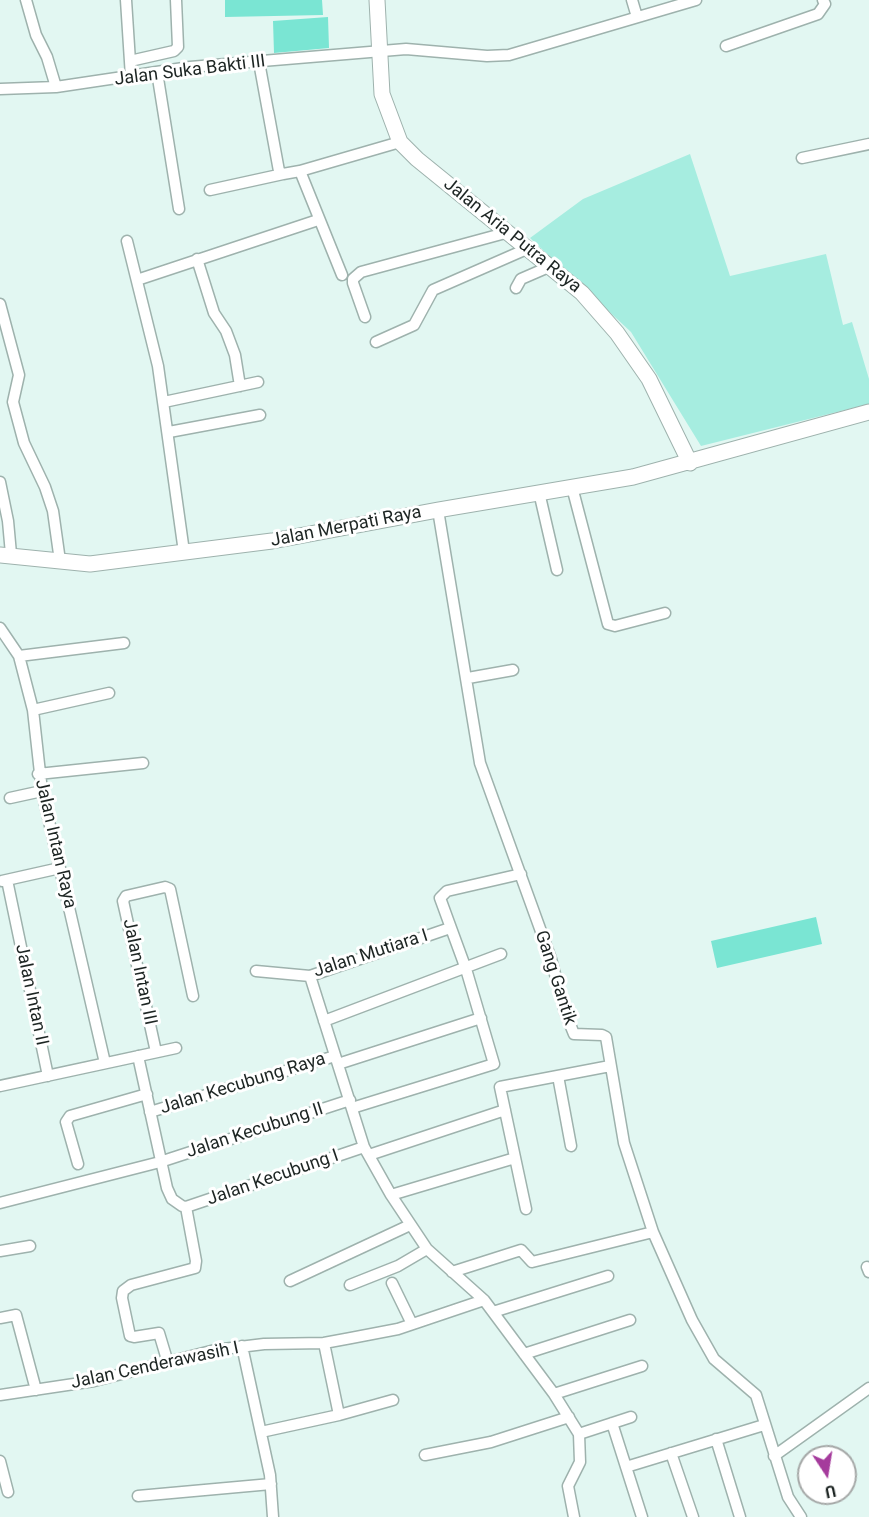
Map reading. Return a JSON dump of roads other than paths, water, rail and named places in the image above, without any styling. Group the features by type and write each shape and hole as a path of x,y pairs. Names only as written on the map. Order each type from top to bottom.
{"main road":[{"name":"Jalan Aria Putra Raya","path":"377,0 382,94 400,142 417,159 582,293 617,333 649,379 690,462"},
{"name":"Jalan Merpati Raya","path":"6,554 60,561 100,563 272,542 438,510 633,477 869,412"}],"street":[{"path":"26,0 36,36 47,57 56,87"},
{"path":"126,0 131,77"},
{"path":"130,61 174,51 178,47 176,0"},
{"path":"632,0 637,17"},
{"name":"Jalan Suka Bakti III","path":"0,89 56,87 157,72 406,49 487,56 509,55 696,0"},
{"path":"726,46 818,14 825,4 824,0"},
{"path":"259,62 279,171 283,174"},
{"path":"157,72 179,209"},
{"path":"210,190 300,171 400,142"},
{"path":"802,158 869,144"},
{"path":"300,171 342,275"},
{"path":"137,280 318,220"},
{"path":"365,318 353,283 361,272 509,232"},
{"path":"127,241 164,402 184,552"},
{"path":"376,342 414,325 433,290 529,248"},
{"path":"197,259 216,320 223,325 232,347 240,386"},
{"path":"516,288 520,279 551,266"},
{"path":"0,304 19,375 13,402 24,443 45,487 53,511 60,561"},
{"path":"164,402 258,382"},
{"path":"169,432 260,416"},
{"path":"0,482 8,521 6,554"},
{"path":"572,487 608,624 615,626 664,612"},
{"path":"539,492 557,570"},
{"name":"Gang Gantik","path":"438,510 468,678 480,763 551,959 573,1033 605,1036 624,1143 653,1232 693,1320 714,1359 756,1395 788,1497 801,1517"},
{"name":"Jalan Intan Raya","path":"0,628 19,656 33,710 38,774 105,1063"},
{"path":"19,656 124,643"},
{"path":"468,678 513,669"},
{"path":"33,710 108,693"},
{"path":"38,774 143,763"},
{"path":"10,798 42,791"},
{"path":"3,881 60,868"},
{"path":"480,1018 466,969 440,898 443,893 521,874"},
{"name":"Jalan Intan II","path":"3,881 48,1076"},
{"name":"Jalan Intan III","path":"156,1052 123,901 129,894 165,887 171,892 193,996"},
{"name":"Jalan Mutiara I","path":"256,971 310,976 450,928"},
{"path":"324,1021 501,954"},
{"path":"310,976 367,1151 391,1195 427,1249 484,1300 554,1394 579,1434 580,1462 568,1486 574,1517"},
{"name":"Jalan Kecubung Raya","path":"150,1112 480,1018"},
{"name":"Jalan Kecubung II","path":"0,1203 160,1162 351,1104 494,1064 480,1018"},
{"path":"0,1086 176,1048"},
{"path":"138,1056 160,1162 172,1199 184,1207 196,1261 195,1268 131,1285 122,1293 129,1334 134,1337 159,1333 168,1363"},
{"path":"526,1209 500,1087 610,1066"},
{"path":"558,1076 571,1146"},
{"path":"78,1164 66,1122 70,1116 147,1094"},
{"name":"Jalan Kecubung I","path":"184,1207 505,1110"},
{"path":"391,1195 515,1158"},
{"path":"290,1281 410,1225"},
{"path":"452,1272 521,1250 525,1251 532,1262 653,1232"},
{"path":"0,1251 30,1246"},
{"path":"350,1285 398,1266 427,1249"},
{"path":"493,1312 608,1276"},
{"path":"392,1283 412,1324"},
{"name":"Jalan Cenderawasih I","path":"0,1395 94,1381 215,1350 242,1346 324,1343 412,1324 484,1300"},
{"path":"0,1318 16,1315 19,1319 36,1390"},
{"path":"524,1354 630,1320"},
{"path":"324,1343 339,1415"},
{"path":"242,1346 271,1484 273,1517"},
{"path":"554,1394 642,1366"},
{"path":"774,1456 869,1388"},
{"path":"261,1432 339,1415 393,1400"},
{"path":"579,1434 631,1417"},
{"path":"425,1455 491,1442 569,1418"},
{"path":"612,1423 642,1517"},
{"path":"626,1467 764,1425"},
{"path":"716,1439 740,1517"},
{"path":"671,1453 693,1517"},
{"path":"0,1461 8,1492"},
{"path":"138,1496 271,1484"}]}
